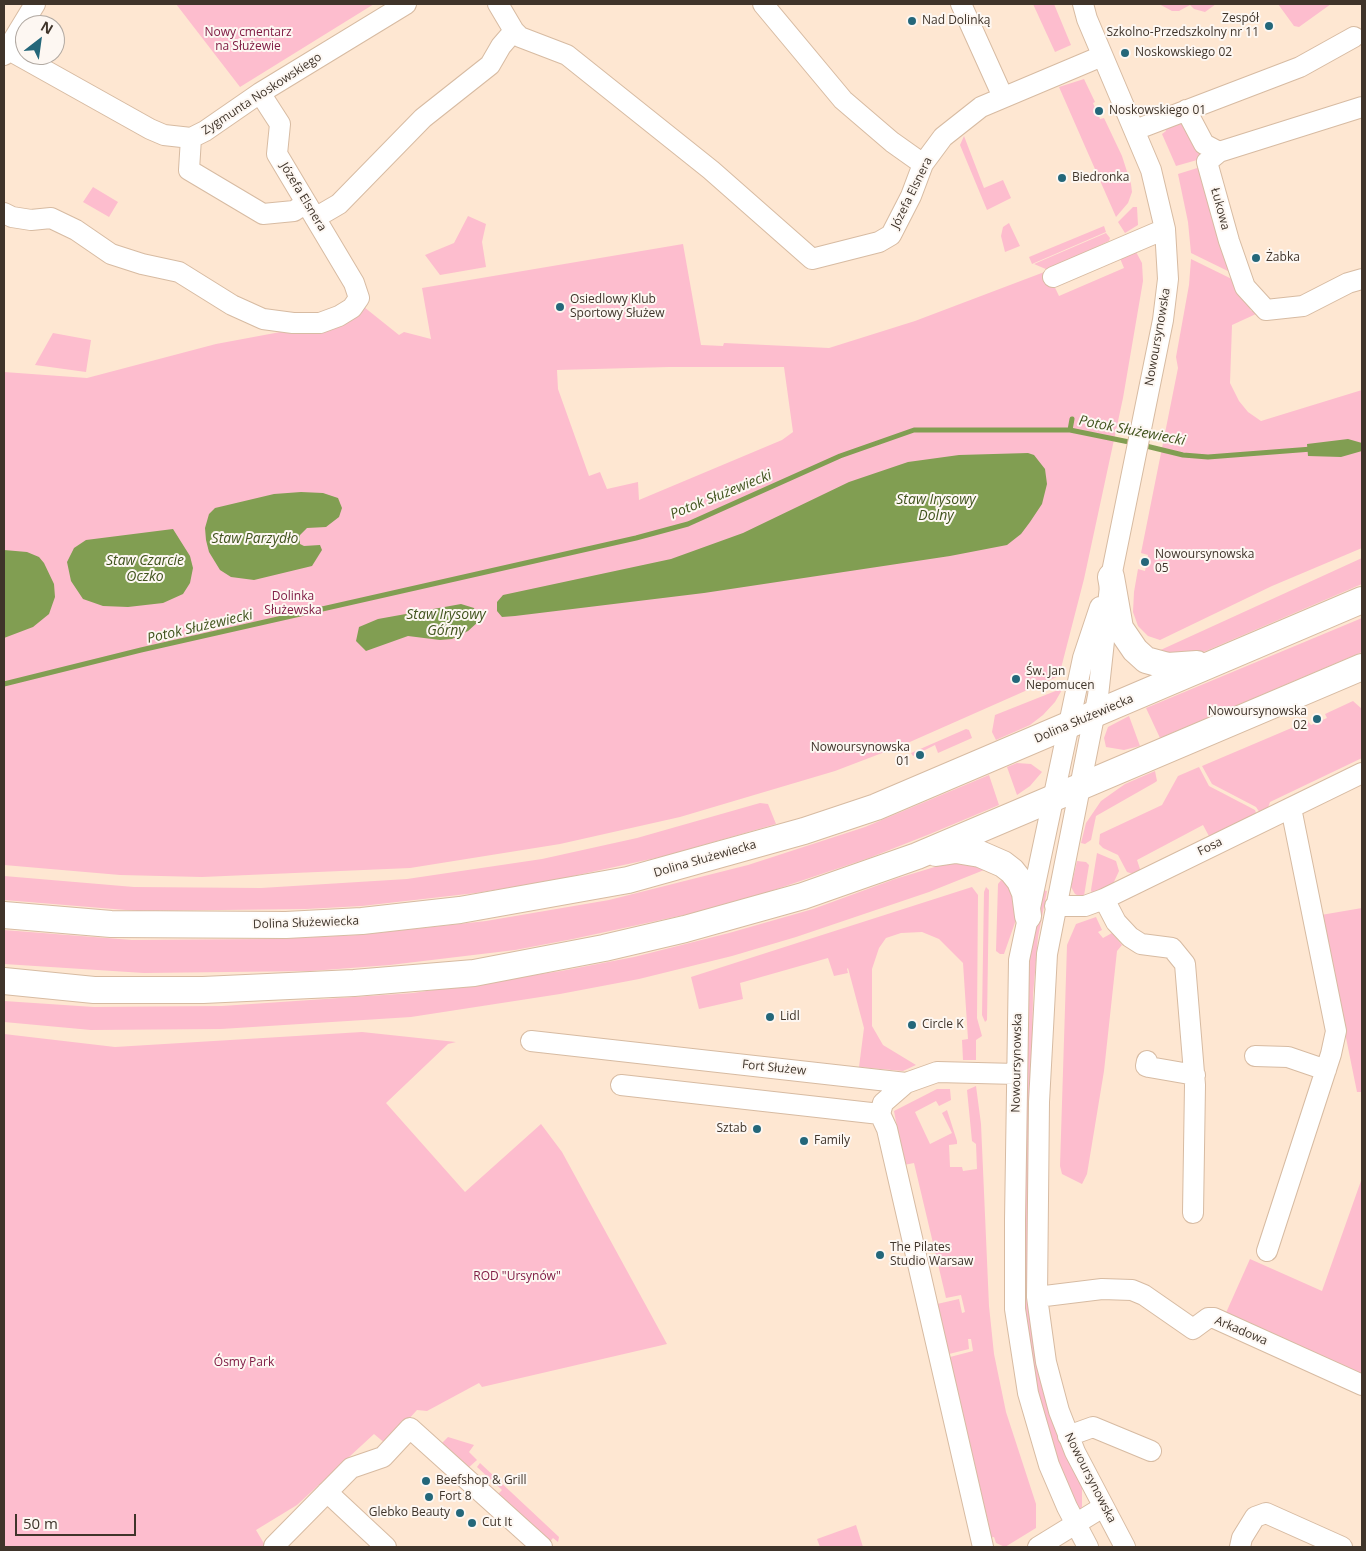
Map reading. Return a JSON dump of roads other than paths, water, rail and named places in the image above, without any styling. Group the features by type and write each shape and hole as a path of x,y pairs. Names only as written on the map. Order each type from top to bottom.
{"main road":[{"path":"1111,576 1120,628 1130,646 1146,660 1168,666 1218,662"},
{"name":"Dolina Służewiecka","path":"4,915 111,924 286,925 362,921 460,910 565,893 683,866 876,807 1362,600"},
{"path":"4,981 94,990 203,990 354,983 474,973 604,948 684,929 803,896 918,856 1362,667"},
{"path":"918,856 956,850 980,854 1003,864 1020,881 1025,893 1028,916"}],"street":[{"path":"6,52 35,4"},
{"name":"Zygmunta Noskowskiego","path":"6,52 150,130 164,135 191,138 205,131 260,93 406,4"},
{"path":"191,138 189,170 263,214 311,211 339,204 423,118 490,65 501,46 514,31 498,4"},
{"path":"763,4 843,100 892,142 923,164"},
{"path":"961,4 1003,98"},
{"name":"Nowoursynowska","path":"1073,4 1085,11 1102,56 1151,170 1165,229 1168,256 1166,301 1111,576 1102,672 1095,714 1055,906 1047,954 1039,1102 1037,1297 1046,1362 1068,1436 1125,1547"},
{"name":"Józefa Elsnera","path":"514,31 528,41 556,48 567,54 704,164 812,259 879,242 891,235 919,178 923,164 942,137 981,107 1102,56"},
{"path":"1135,130 1300,68 1354,37"},
{"name":"Józefa Elsnera","path":"4,213 12,217 30,220 51,218 76,230 111,254 142,264 179,272 232,305 263,319 293,323 320,323 352,308 359,298 354,282 277,154 280,124 260,93"},
{"path":"1186,110 1204,144 1219,152 1362,107"},
{"name":"Łukowa","path":"1219,152 1207,162 1229,241 1245,287 1266,310 1303,306 1348,283 1362,279"},
{"path":"1053,277 1165,229"},
{"name":"Nowoursynowska","path":"1088,1547 1060,1490 1040,1437 1028,1393 1018,1339 1014,1280 1018,974 1028,916 1083,658 1111,576"},
{"name":"Fosa","path":"1055,906 1085,906 1104,899 1362,773"},
{"path":"1267,1251 1326,1070 1336,1031 1291,808"},
{"path":"1104,899 1116,922 1130,937 1141,944 1172,948 1179,954 1185,964 1195,1075 1193,1213"},
{"name":"Fort Służew","path":"531,1042 906,1083 937,1072 1016,1074"},
{"path":"1255,1056 1288,1057 1326,1070"},
{"path":"1147,1060 1146,1066 1149,1068 1195,1075"},
{"path":"906,1083 883,1103 880,1114 889,1138 983,1547"},
{"path":"621,1086 880,1114"},
{"name":"Arkadowa","path":"1037,1297 1102,1289 1132,1290 1144,1295 1192,1329 1208,1318 1214,1318 1362,1384"},
{"path":"1068,1436 1093,1427 1151,1450"},
{"path":"274,1546 351,1468 383,1457 410,1428 542,1547"},
{"path":"465,1476 456,1486 523,1547"},
{"path":"327,1492 386,1547"},
{"path":"1038,1547 1103,1507"},
{"path":"1240,1547 1255,1517 1266,1513 1342,1547"}],"water":[{"path":"1348,439 1362,443 1362,451 1341,457 1308,456 1307,444"},
{"name":"Staw Irysowy Dolny","path":"1028,453 1034,455 1045,469 1047,484 1042,504 1021,534 1007,545 950,556 704,593 515,616 502,617 497,611 497,602 503,595 671,559 743,533 849,482 908,462 959,455"},
{"name":"Staw Parzydło","path":"323,493 338,498 342,508 339,517 326,527 307,528 300,535 300,544 304,546 320,545 322,550 312,566 254,580 231,577 220,570 209,552 205,528 209,514 215,508 274,494"},
{"name":"Staw Czarcie Oczko","path":"173,529 190,556 193,568 190,583 183,594 163,603 128,607 103,606 83,599 71,581 67,562 74,548 86,540"},
{"path":"4,550 27,552 39,557 54,584 55,597 49,614 33,627 4,638"},
{"name":"Staw Irysowy Górny","path":"461,604 474,608 478,622 468,631 452,639 440,640 408,636 366,651 356,641 359,627 378,619"}],"waterway":[{"path":"1070,430 1072,419"},
{"name":"Potok Służewiecki","path":"4,684 141,650 636,538 688,524 840,456 914,430 1070,430 1134,443"},
{"name":"Potok Służewiecki","path":"1142,445 1183,455 1208,457 1312,449"}],"place":[{"name":"Nad Dolinką","path":"912,21"},
{"name":"Zespół Szkolno-Przedszkolny nr 11","path":"1269,26"},
{"name":"Noskowskiego 02","path":"1125,53"},
{"name":"Noskowskiego 01","path":"1099,111"},
{"name":"Biedronka","path":"1062,178"},
{"name":"Żabka","path":"1256,258"},
{"name":"Osiedlowy Klub Sportowy Służew","path":"560,307"},
{"name":"Nowoursynowska 05","path":"1145,562"},
{"name":"Św. Jan Nepomucen","path":"1016,679"},
{"name":"Nowoursynowska 02","path":"1317,719"},
{"name":"Nowoursynowska 01","path":"920,755"},
{"name":"Lidl","path":"770,1017"},
{"name":"Circle K","path":"912,1025"},
{"name":"Sztab","path":"757,1129"},
{"name":"Family","path":"804,1141"},
{"name":"The Pilates Studio Warsaw","path":"880,1255"},
{"name":"Beefshop & Grill","path":"426,1481"},
{"name":"Fort 8","path":"429,1497"},
{"name":"Glebko Beauty","path":"460,1513"},
{"name":"Cut It","path":"472,1523"}],"park label":[{"name":"Nowy cmentarz na Służewie","path":"248,40"},
{"name":"Dolinka Służewska","path":"293,604"},
{"name":"ROD \"Ursynów\"","path":"517,1277"},
{"name":"Ósmy Park","path":"244,1363"}]}
